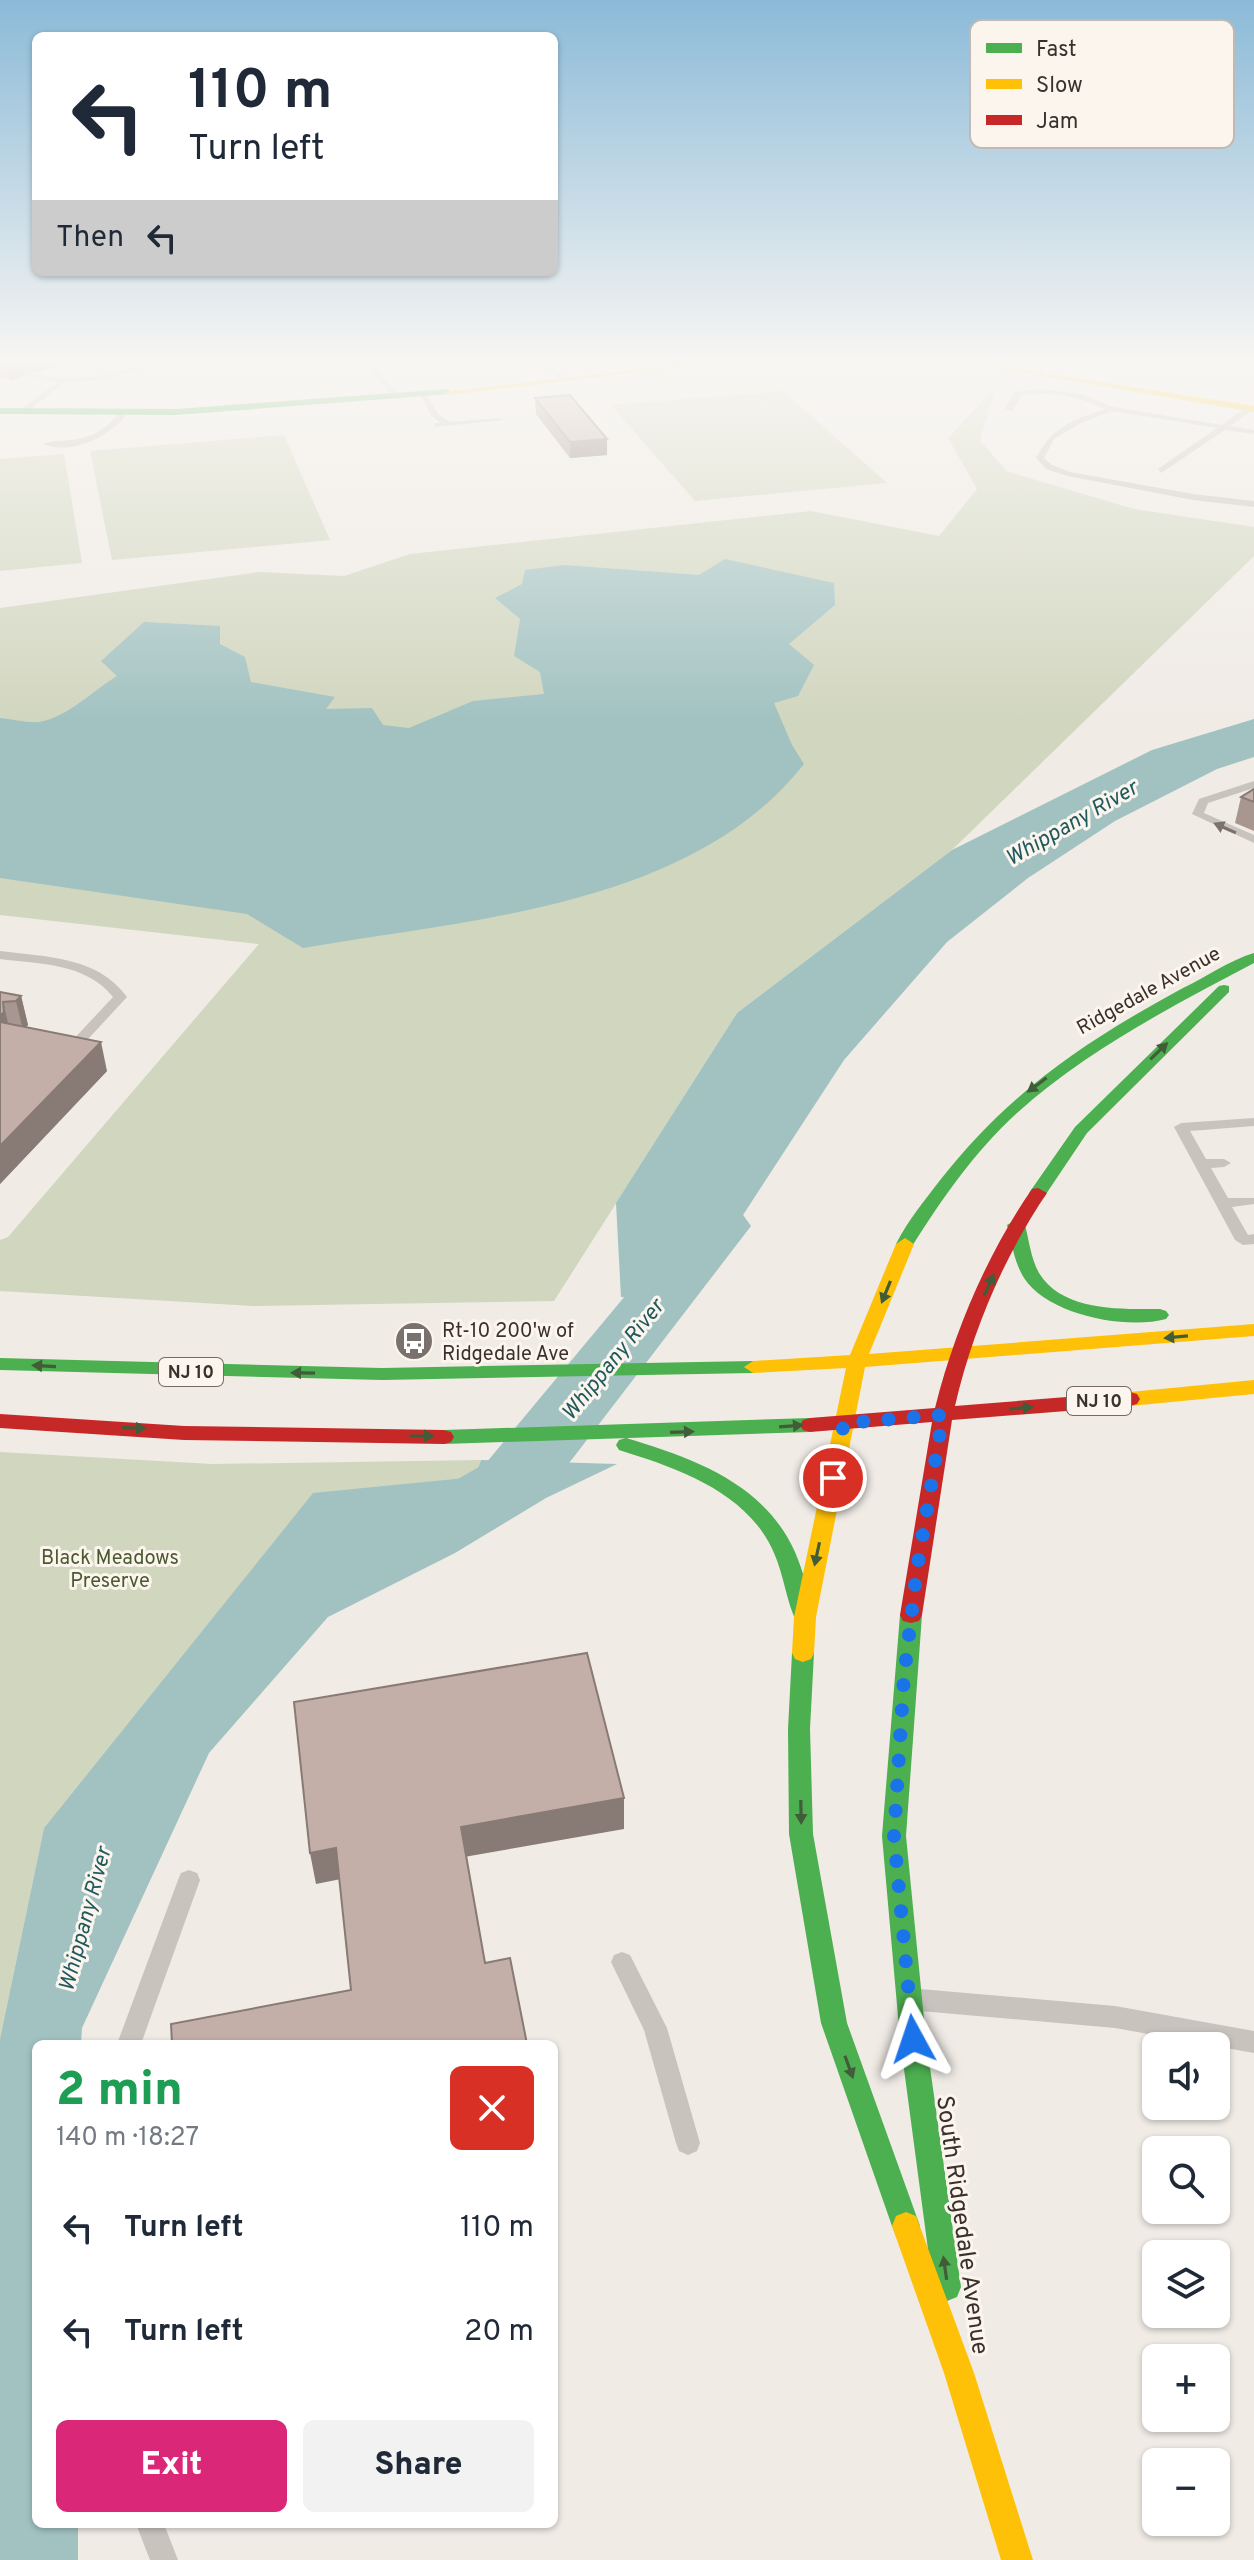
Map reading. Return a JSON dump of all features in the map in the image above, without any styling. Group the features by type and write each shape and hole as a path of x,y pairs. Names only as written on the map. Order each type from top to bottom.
{"main road":[{"name":"Ridgedale Avenue","path":"943,1415 957,1356 1016,1225 1081,1130 1254,958"},
{"name":"Ridgedale Avenue","path":"844,1423 857,1361 908,1238 965,1156 1029,1090 1100,1039 1254,958"},
{"path":"1016,1225 1034,1280 1056,1298 1105,1315 1192,1315 1254,1320"},
{"name":"NJ 10","path":"0,1364 145,1371 381,1374 762,1367 957,1356 1254,1330"},
{"name":"NJ 10","path":"0,1421 344,1436 593,1435 844,1423 1254,1387"},
{"name":"South Ridgedale Avenue","path":"943,1415 917,1569 904,1676 894,1836 910,1999 959,2373"},
{"name":"South Ridgedale Avenue","path":"844,1423 805,1617 799,1729 801,1834 834,2023 959,2373 1017,2560"},
{"path":"593,1435 690,1465 743,1497 779,1541 805,1617"}],"lane":[{"path":"1119,483 1254,504"},
{"path":"1254,784 1203,801 1198,814 1254,839"},
{"path":"0,955 85,968 112,984 120,997 73,1047 45,1042"},
{"path":"1254,1122 1181,1127 1243,1240 1254,1239"},
{"path":"1201,1164 1224,1163"},
{"path":"1222,1203 1249,1201"},
{"path":"130,2040 189,1880"},
{"path":"622,1962 655,2028 688,2143"},
{"path":"910,1999 1115,2017 1254,2042"},
{"path":"152,2528 164,2560"}],"green space":[{"path":"0,483 69,483 82,563 0,571"},
{"path":"97,483 305,483 330,540 112,560"},
{"path":"680,483 882,483 695,501"},
{"path":"974,483 1048,483 1134,509 1254,527 1254,556 952,850 737,1013 554,1301 253,1306 0,1291 0,1240 8,1237 259,944 0,915 0,608 259,572 344,576 410,554 811,511 939,536 977,489"},
{"name":"Black Meadows Preserve","path":"0,1452 212,1464 481,1460 475,1477 313,1494 44,1828 0,2039"}],"water":[{"path":"725,559 834,583 835,605 789,644 814,665 798,696 774,703 804,764 757,812 702,849 640,877 574,899 505,915 303,948 247,914 0,878 0,718 39,722 80,703 117,676 101,661 144,622 220,626 220,644 245,657 251,682 335,697 326,709 372,708 383,725 409,728 473,701 544,694 540,672 514,656 520,619 495,598 522,584 525,570 564,565 699,575"},
{"path":"1254,719 1254,757 1217,769 1115,821 1028,878 947,942 844,1060 687,1301 621,1297 616,1203 737,1013 952,850 1152,750"},
{"path":"481,1460 617,1464 546,1498 455,1553 328,1617 209,1753 82,2028 81,2040 32,2040 32,2528 78,2528 78,2560 0,2560 0,2039 44,1828 313,1493 475,1477"}],"building":[{"path":"1254,789 1254,802 1241,797"},
{"path":"0,992 21,996 16,1001 3,1002 4,1012 0,1016"},
{"path":"0,1022 101,1042 0,1146"},
{"path":"587,1653 624,1798 461,1827 485,1963 510,1958 526,2040 172,2040 171,2024 351,1990 336,1848 310,1853 294,1702"}],"waterway":[{"name":"Whippany River","path":"455,1516 513,1482 718,1226"}],"traffic: fast":[{"path":"905,1244 922,1215 975,1147 1045,1081 1123,1028 1254,957"},
{"path":"1038,1193 1081,1130 1224,989"},
{"path":"1016,1225 1033,1278 1058,1300 1091,1311 1160,1315"},
{"path":"0,1364 382,1374 753,1367"},
{"path":"444,1437 810,1425"},
{"path":"626,1445 692,1468 713,1478 750,1504 779,1541 805,1617"},
{"path":"911,1615 894,1836 913,2039 947,2287"},
{"path":"803,1653 799,1729 801,1834 834,2023 906,2226"}],"traffic: slow":[{"path":"803,1653 805,1617 857,1361 905,1244"},
{"path":"753,1367 947,1356 1254,1330"},
{"path":"1130,1399 1254,1387"},
{"path":"906,2226 959,2373 1017,2560"}],"traffic: jam":[{"path":"911,1615 943,1415 957,1356 1016,1225 1038,1193"},
{"path":"810,1425 1130,1399"},
{"path":"0,1421 184,1433 444,1437"}],"place":[{"name":"Rt-10 200'w of Ridgedale Ave","path":"414,1341"}],"route":[{"path":"833,1478 844,1423 943,1415 917,1569 904,1676 894,1836 913,2039"}]}
